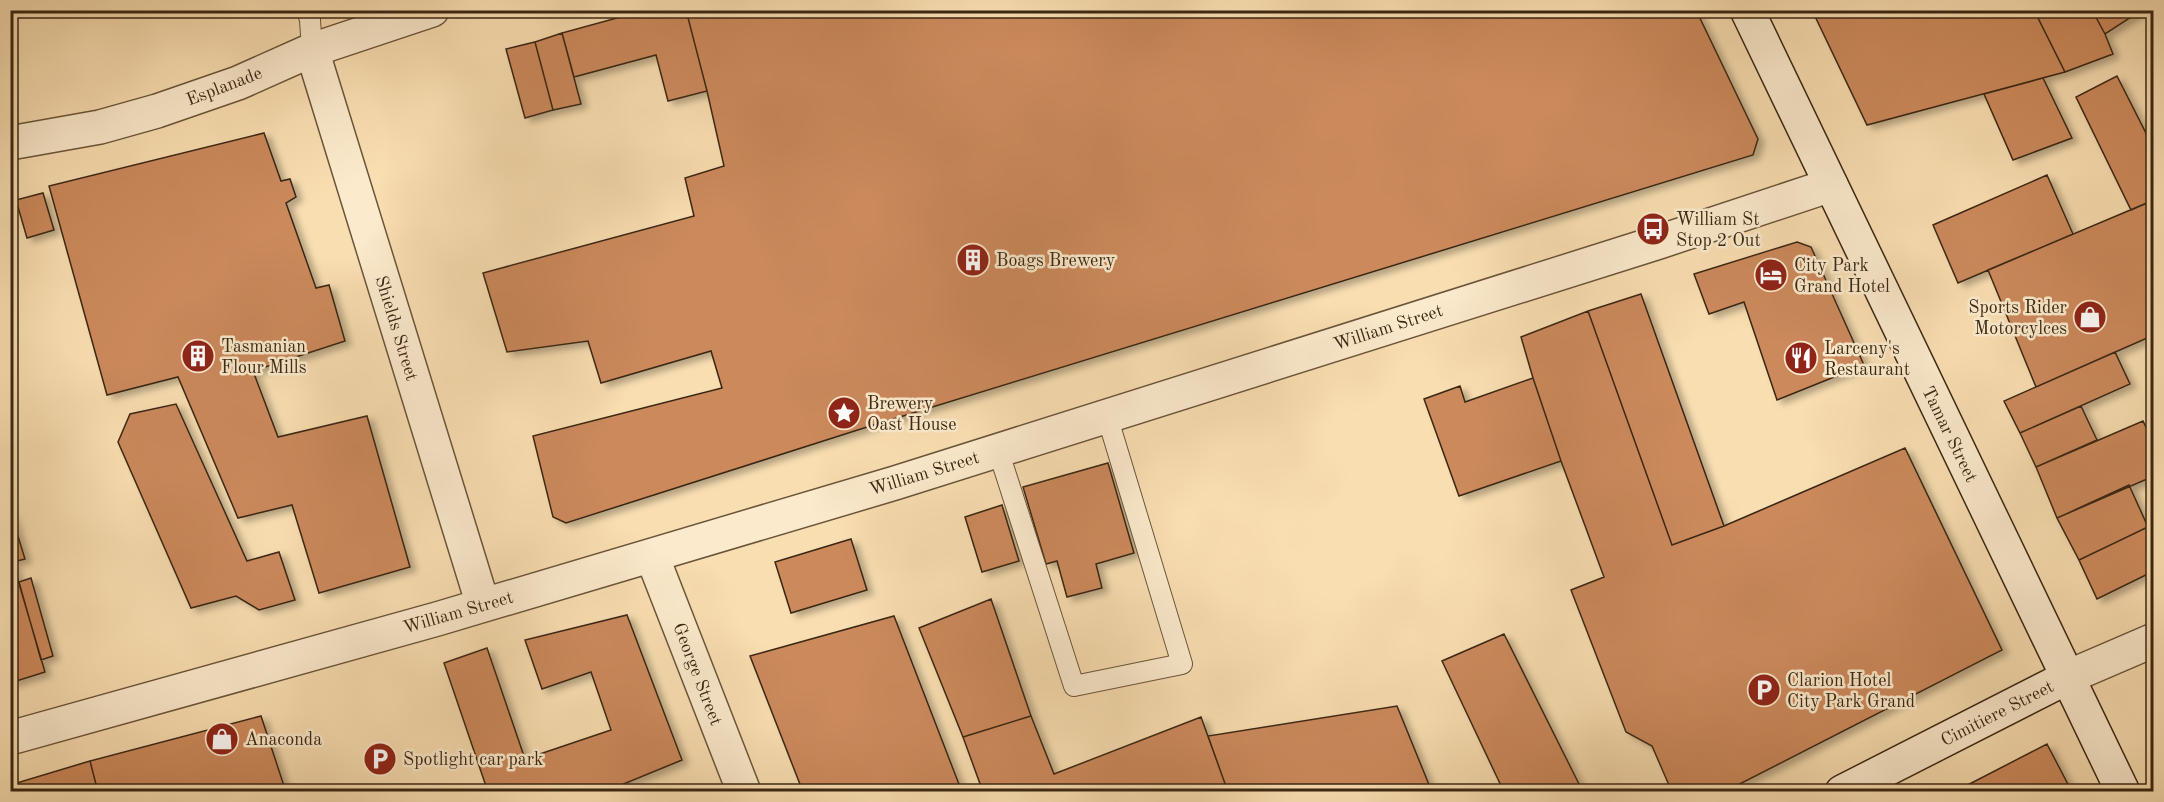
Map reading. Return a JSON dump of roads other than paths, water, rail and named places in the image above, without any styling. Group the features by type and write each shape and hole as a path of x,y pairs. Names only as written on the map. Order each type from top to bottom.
{"street":[{"name":"Esplanade","path":"10,143 100,127 158,111 238,83 312,50 432,10"},
{"name":"Tamar Street","path":"1747,10 2123,792"},
{"name":"Shields Street","path":"312,50 483,605"},
{"name":"William Street","path":"10,738 652,556 1107,416 1775,205 1831,185"},
{"name":"George Street","path":"652,556 744,792"},
{"name":"Cimitiere Street","path":"1842,792 2068,677 2154,640"}],"lane":[{"path":"307,10 312,50"},
{"path":"998,450 1074,686 1182,664 1107,416"}],"place":[{"name":"William St Stop 2 Out","path":"1653,229"},
{"name":"Boags Brewery","path":"973,260"},
{"name":"City Park Grand Hotel","path":"1771,275"},
{"name":"Sports Rider Motorcylces","path":"2090,317"},
{"name":"Tasmanian Flour Mills","path":"198,356"},
{"name":"Larceny's Restaurant","path":"1801,358"},
{"name":"Brewery Oast House","path":"844,413"},
{"name":"Clarion Hotel City Park Grand","path":"1764,690"},
{"name":"Anaconda","path":"222,739"},
{"name":"Spotlight car park","path":"380,759"}]}
